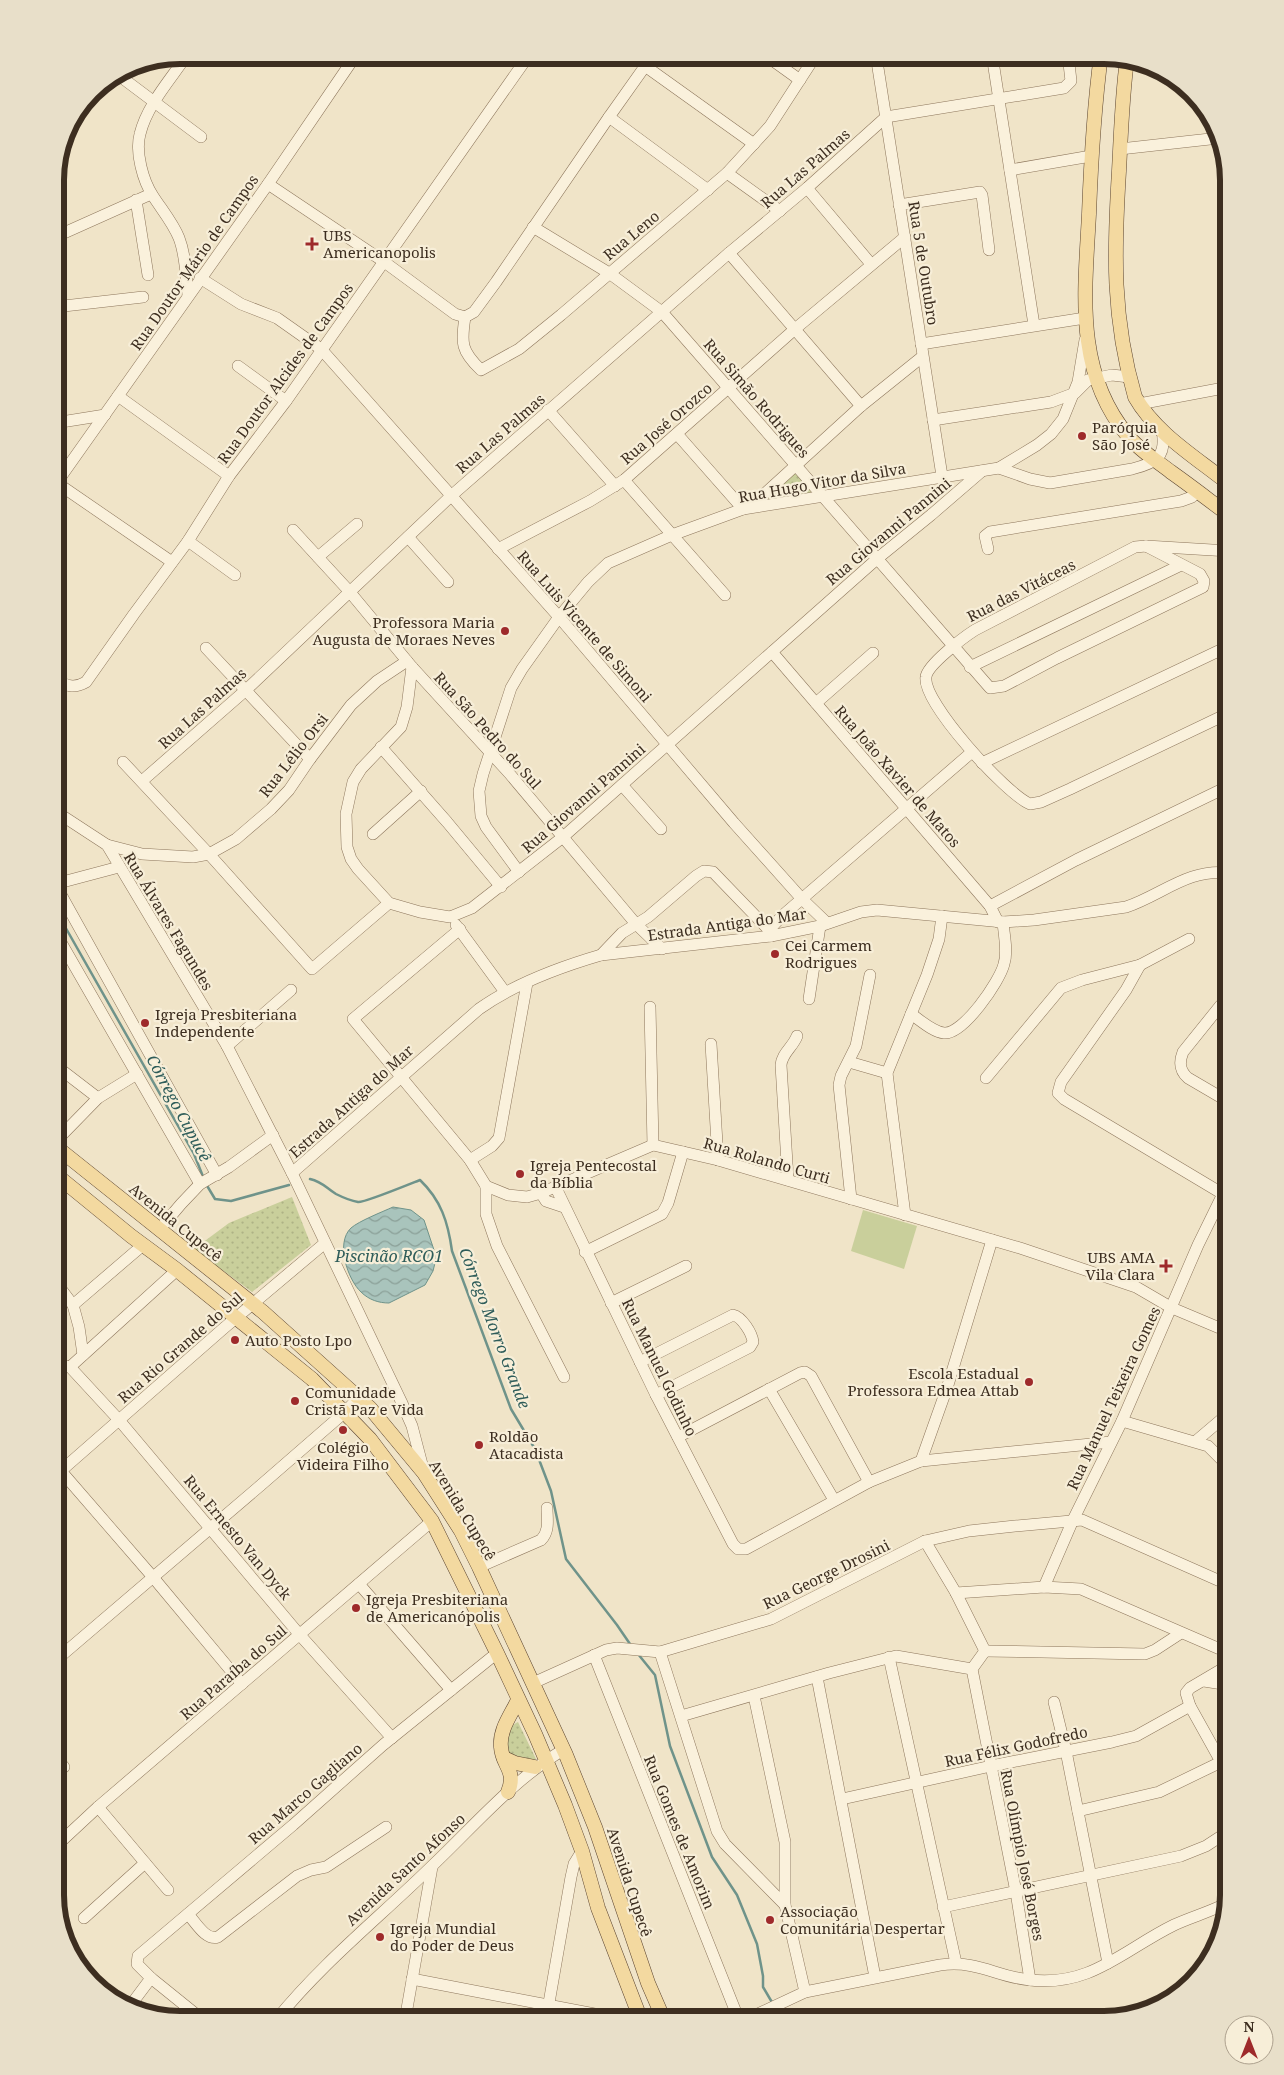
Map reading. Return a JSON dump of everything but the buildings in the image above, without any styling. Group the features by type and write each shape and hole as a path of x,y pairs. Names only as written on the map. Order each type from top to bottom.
{"main road":[{"path":"1100,64 1091,156 1085,318 1086,333 1096,378 1100,391 1113,416 1133,442 1220,509"},
{"path":"1126,66 1123,89 1114,252 1118,321 1129,376 1139,404 1162,430 1220,477"},
{"name":"Avenida Cupecê","path":"64,1153 253,1304 359,1397 424,1473 480,1567 564,1750 583,1795 636,1951 660,2011"},
{"path":"64,1181 312,1379 370,1440 432,1521 518,1700 540,1764 573,1825 598,1908 638,2011"},
{"path":"508,1792 512,1776 501,1752 500,1740 518,1700"},
{"path":"504,1758 515,1763 540,1764"}],"street":[{"path":"181,64 155,102 140,133 138,146 139,160 151,194 180,240 188,295"},
{"name":"Rua Doutor Mário de Campos","path":"64,473 268,184 350,64"},
{"name":"Rua Doutor Alcides de Campos","path":"64,684 79,686 86,682 188,541 229,476 286,401 523,64"},
{"path":"778,64 800,80"},
{"name":"Rua Leno","path":"465,317 462,340 464,349 468,357 481,370 519,349 728,173 770,126 810,64"},
{"name":"Rua 5 de Outubro","path":"877,64 942,476"},
{"path":"993,64 1034,325"},
{"path":"886,117 1064,88 1071,81 1069,64"},
{"path":"268,184 383,261 454,314 465,317 474,312 645,66 754,144"},
{"path":"123,78 201,137"},
{"path":"608,117 708,190"},
{"name":"Rua Las Palmas","path":"142,781 246,690 451,496 729,253 807,188 886,117"},
{"path":"1120,150 1212,139"},
{"path":"1010,170 1091,156"},
{"path":"728,173 780,211"},
{"path":"807,188 871,264"},
{"path":"899,205 981,193 989,250"},
{"path":"64,233 151,194"},
{"path":"136,200 148,275"},
{"name":"Rua Simão Rodrigues","path":"533,227 609,273 662,312 990,688 1004,686 1064,654 1200,589 1204,584 1202,576 1181,565"},
{"name":"Rua José Orozco","path":"498,549 620,483 871,264 905,237"},
{"path":"729,253 861,406"},
{"name":"Rua Luis Vicente de Simoni","path":"200,278 241,304 277,318 322,349 559,617 823,924"},
{"path":"64,306 144,297"},
{"path":"921,344 1085,318"},
{"name":"Rua Hugo Vitor da Silva","path":"520,872 486,827 481,816 479,791 511,688 522,669 559,617 588,582 608,563 672,535 746,508 999,468 1037,445 1051,434 1062,418 1075,393 1081,372 1086,333"},
{"path":"677,434 746,508 796,466 861,406 922,357"},
{"path":"238,366 286,401"},
{"name":"Rua Hugo Vitor da Silva","path":"1075,393 1085,382 1096,378 1112,375 1129,376"},
{"path":"1139,404 1220,389"},
{"path":"933,420 1051,402 1075,393"},
{"path":"118,396 229,476"},
{"path":"548,410 672,535 725,595"},
{"path":"64,422 105,415"},
{"path":"999,468 1030,479 1050,483 1132,469 1156,460 1163,450 1162,430"},
{"name":"Rua Giovanni Pannini","path":"450,917 472,908 563,837 878,558 982,471"},
{"path":"64,489 172,562"},
{"path":"988,549 985,536 990,532 1182,501 1192,497 1197,491"},
{"path":"318,557 357,524"},
{"name":"Rua São Pedro do Sul","path":"293,530 385,632 410,664 563,837 636,924 662,949"},
{"path":"408,536 448,582"},
{"path":"188,541 235,575"},
{"path":"1146,546 1181,565"},
{"name":"Rua das Vitáceas","path":"1220,550 1135,547 1001,615 962,638 926,674 931,698 972,752 1020,798 1033,804 1086,782 1220,717"},
{"path":"970,667 1181,565"},
{"path":"206,648 310,758"},
{"path":"982,763 1220,650"},
{"name":"Rua João Xavier de Matos","path":"772,652 990,906 1001,922"},
{"path":"816,703 873,653"},
{"path":"410,664 405,718 400,727 361,769 353,782 346,814 347,847 351,859 358,870 389,903 420,912 450,917 506,992"},
{"name":"Rua Lélio Orsi","path":"107,846 120,850 175,857 209,854 236,839 271,809 289,790 310,758 351,704 377,681 410,664"},
{"path":"381,747 421,791 500,887"},
{"path":"601,955 622,934 648,917 704,871 713,872 770,933 778,920 972,752"},
{"path":"123,762 312,969 389,903"},
{"path":"622,785 661,829"},
{"path":"990,906 1076,860 1220,790"},
{"path":"373,834 421,791"},
{"name":"Rua Álvares Fagundes","path":"64,817 107,846 227,1046 292,1173 401,1401 412,1426 424,1473"},
{"path":"64,882 119,867"},
{"name":"Estrada Antiga do Mar","path":"292,1173 479,1009 506,992 601,955 662,949 770,933 823,924 861,912 877,910 1001,922 1034,920 1126,906 1140,902 1191,877 1220,872"},
{"path":"64,900 216,1176"},
{"path":"905,1215 888,1079 939,939 942,916"},
{"path":"911,1014 939,1032 950,1033 979,1006 1002,972 1005,962 1001,922"},
{"path":"809,999 823,924"},
{"path":"460,930 353,1019 470,1160 486,1186 486,1214 497,1246 564,1377"},
{"path":"986,1078 1061,988 1117,970 1140,965 1189,939"},
{"path":"64,948 202,1184"},
{"path":"1140,965 1126,990 1061,1082 1058,1093 1064,1099 1220,1189"},
{"path":"851,1199 840,1098 845,1068 856,1046 870,975"},
{"path":"470,1160 492,1146 500,1138 527,983"},
{"path":"227,1046 291,990"},
{"path":"486,1186 508,1195 527,1197 556,1188 653,1145 650,1007"},
{"path":"1220,1009 1183,1052 1180,1061 1183,1073 1188,1078 1220,1097"},
{"path":"788,1180 780,1077 781,1060 795,1042 797,1036"},
{"path":"712,1044 718,1160"},
{"path":"845,1068 888,1079"},
{"path":"64,1072 98,1098"},
{"path":"64,1133 98,1098 137,1074"},
{"path":"159,1230 181,1204 202,1184 273,1135"},
{"name":"Rua Rolando Curti","path":"653,1145 718,1160 992,1240 1136,1287 1172,1308 1220,1328"},
{"path":"585,1252 662,1214 668,1203 683,1152"},
{"name":"Rua Manuel Godinho","path":"556,1188 585,1252 735,1547 742,1550 746,1549 834,1500"},
{"path":"541,1193 546,1201 564,1207"},
{"name":"Rua Manuel Teixeira Gomes","path":"1044,1587 1073,1520 1122,1421 1198,1244 1220,1203"},
{"path":"921,1461 948,1385 992,1240"},
{"name":"Rua Rio Grande do Sul","path":"64,1469 325,1243"},
{"path":"73,1305 143,1245"},
{"path":"611,1303 686,1266"},
{"path":"64,1366 70,1367 177,1270"},
{"path":"64,1293 73,1305 79,1327 83,1355"},
{"path":"640,1362 733,1315 739,1317 752,1336 753,1342 750,1347 656,1394"},
{"name":"Rua Ernesto Van Dyck","path":"70,1367 119,1420 299,1634 392,1738"},
{"path":"678,1437 800,1373 808,1373 869,1482"},
{"path":"769,1389 834,1500 869,1482 921,1461 1111,1442"},
{"path":"64,1652 211,1528 345,1412 359,1397"},
{"path":"1122,1421 1196,1441 1208,1446 1220,1458"},
{"path":"1196,1441 1220,1421"},
{"path":"64,1481 152,1576 242,1684"},
{"path":"480,1567 541,1540 547,1530 547,1508"},
{"path":"1073,1520 1082,1520 1220,1581"},
{"name":"Rua George Drosini","path":"533,1683 594,1655 617,1648 660,1652 770,1619 924,1541 968,1531 1073,1520"},
{"name":"Rua Paraíba do Sul","path":"64,1839 432,1521"},
{"path":"924,1541 956,1593 985,1651"},
{"path":"359,1584 451,1690"},
{"path":"956,1593 1044,1587 1070,1588 1092,1592 1181,1633 1220,1648"},
{"path":"985,1651 1145,1654 1155,1650 1181,1633"},
{"path":"681,1716 896,1656 972,1669 985,1651"},
{"path":"660,1652 716,1831 725,1844 785,1905"},
{"name":"Rua Marco Gagliano","path":"151,1978 137,1964 136,1959 392,1738 497,1653"},
{"name":"Rua Gomes de Amorim","path":"594,1655 735,2011"},
{"path":"890,1657 956,1963"},
{"name":"Rua Olímpio José Borges","path":"972,1669 1016,1892 1030,1980"},
{"path":"1220,1671 1187,1690 1186,1693 1190,1706 1220,1760"},
{"path":"817,1677 876,1977"},
{"path":"1204,1681 1220,1684"},
{"path":"754,1696 785,1842 785,1905 806,1992"},
{"path":"1054,1702 1066,1751 1108,1963"},
{"name":"Rua Félix Godofredo","path":"842,1799 1136,1736 1190,1706"},
{"name":"Avenida Santo Afonso","path":"283,2011 304,1986 346,1944 432,1867 508,1792 540,1764 564,1750"},
{"path":"1078,1811 1159,1792 1220,1762"},
{"path":"98,1808 168,1890"},
{"path":"188,1914 211,1938 218,1937 297,1876 326,1866 386,1827"},
{"path":"943,1907 1182,1856 1206,1846 1220,1837"},
{"path":"548,2011 571,1877 574,1864 582,1851"},
{"path":"84,1918 146,1863"},
{"path":"407,2011 432,1867"},
{"path":"762,2011 806,1992 956,1963 983,1967 1030,1980 1072,1979 1084,1976 1172,1926 1219,1906"},
{"path":"133,2001 151,1978 192,2011"},
{"path":"412,1979 580,2011"}],"green space":[{"path":"797,472 812,491 811,493 768,503 764,496 792,473"},
{"path":"292,1197 311,1245 252,1292 194,1249 229,1223"},
{"path":"863,1210 917,1226 904,1269 851,1251"},
{"path":"518,1722 536,1759 529,1762 507,1754 509,1731"}],"water":[{"name":"Piscinão RCO1","path":"393,1207 411,1210 424,1220 436,1259 433,1271 425,1285 389,1303 385,1303 367,1297 356,1286 345,1261 344,1243 346,1235 355,1225"}],"waterway":[{"name":"Córrego Cupucê","path":"64,925 194,1154 204,1179"},
{"name":"Córrego Morro Grande","path":"310,1179 321,1183 338,1195 358,1202 420,1180 433,1195 446,1221 452,1251 511,1409 535,1449 551,1491 566,1559 630,1644"},
{"name":"Córrego Cupucê","path":"206,1184 215,1199 231,1201 289,1185"},
{"name":"Córrego Morro Grande","path":"638,1654 655,1675 670,1746 712,1857 737,1895 757,1944 763,1976 763,1987 773,2004"}],"place":[{"name":"UBS Americanopolis","path":"312,244"},
{"name":"Paróquia São José","path":"1082,436"},
{"name":"Professora Maria Augusta de Moraes Neves","path":"505,631"},
{"name":"Cei Carmem Rodrigues","path":"775,954"},
{"name":"Igreja Presbiteriana Independente","path":"145,1023"},
{"name":"Igreja Pentecostal da Bíblia","path":"520,1174"},
{"name":"UBS AMA Vila Clara","path":"1166,1266"},
{"name":"Auto Posto Lpo","path":"235,1340"},
{"name":"Escola Estadual Professora Edmea Attab","path":"1029,1382"},
{"name":"Comunidade Cristã Paz e Vida","path":"295,1401"},
{"name":"Colégio Videira Filho","path":"343,1430"},
{"name":"Roldão Atacadista","path":"479,1445"},
{"name":"Igreja Presbiteriana de Americanópolis","path":"356,1608"},
{"name":"Associação Comunitária Despertar","path":"770,1920"},
{"name":"Igreja Mundial do Poder de Deus","path":"380,1937"}]}
